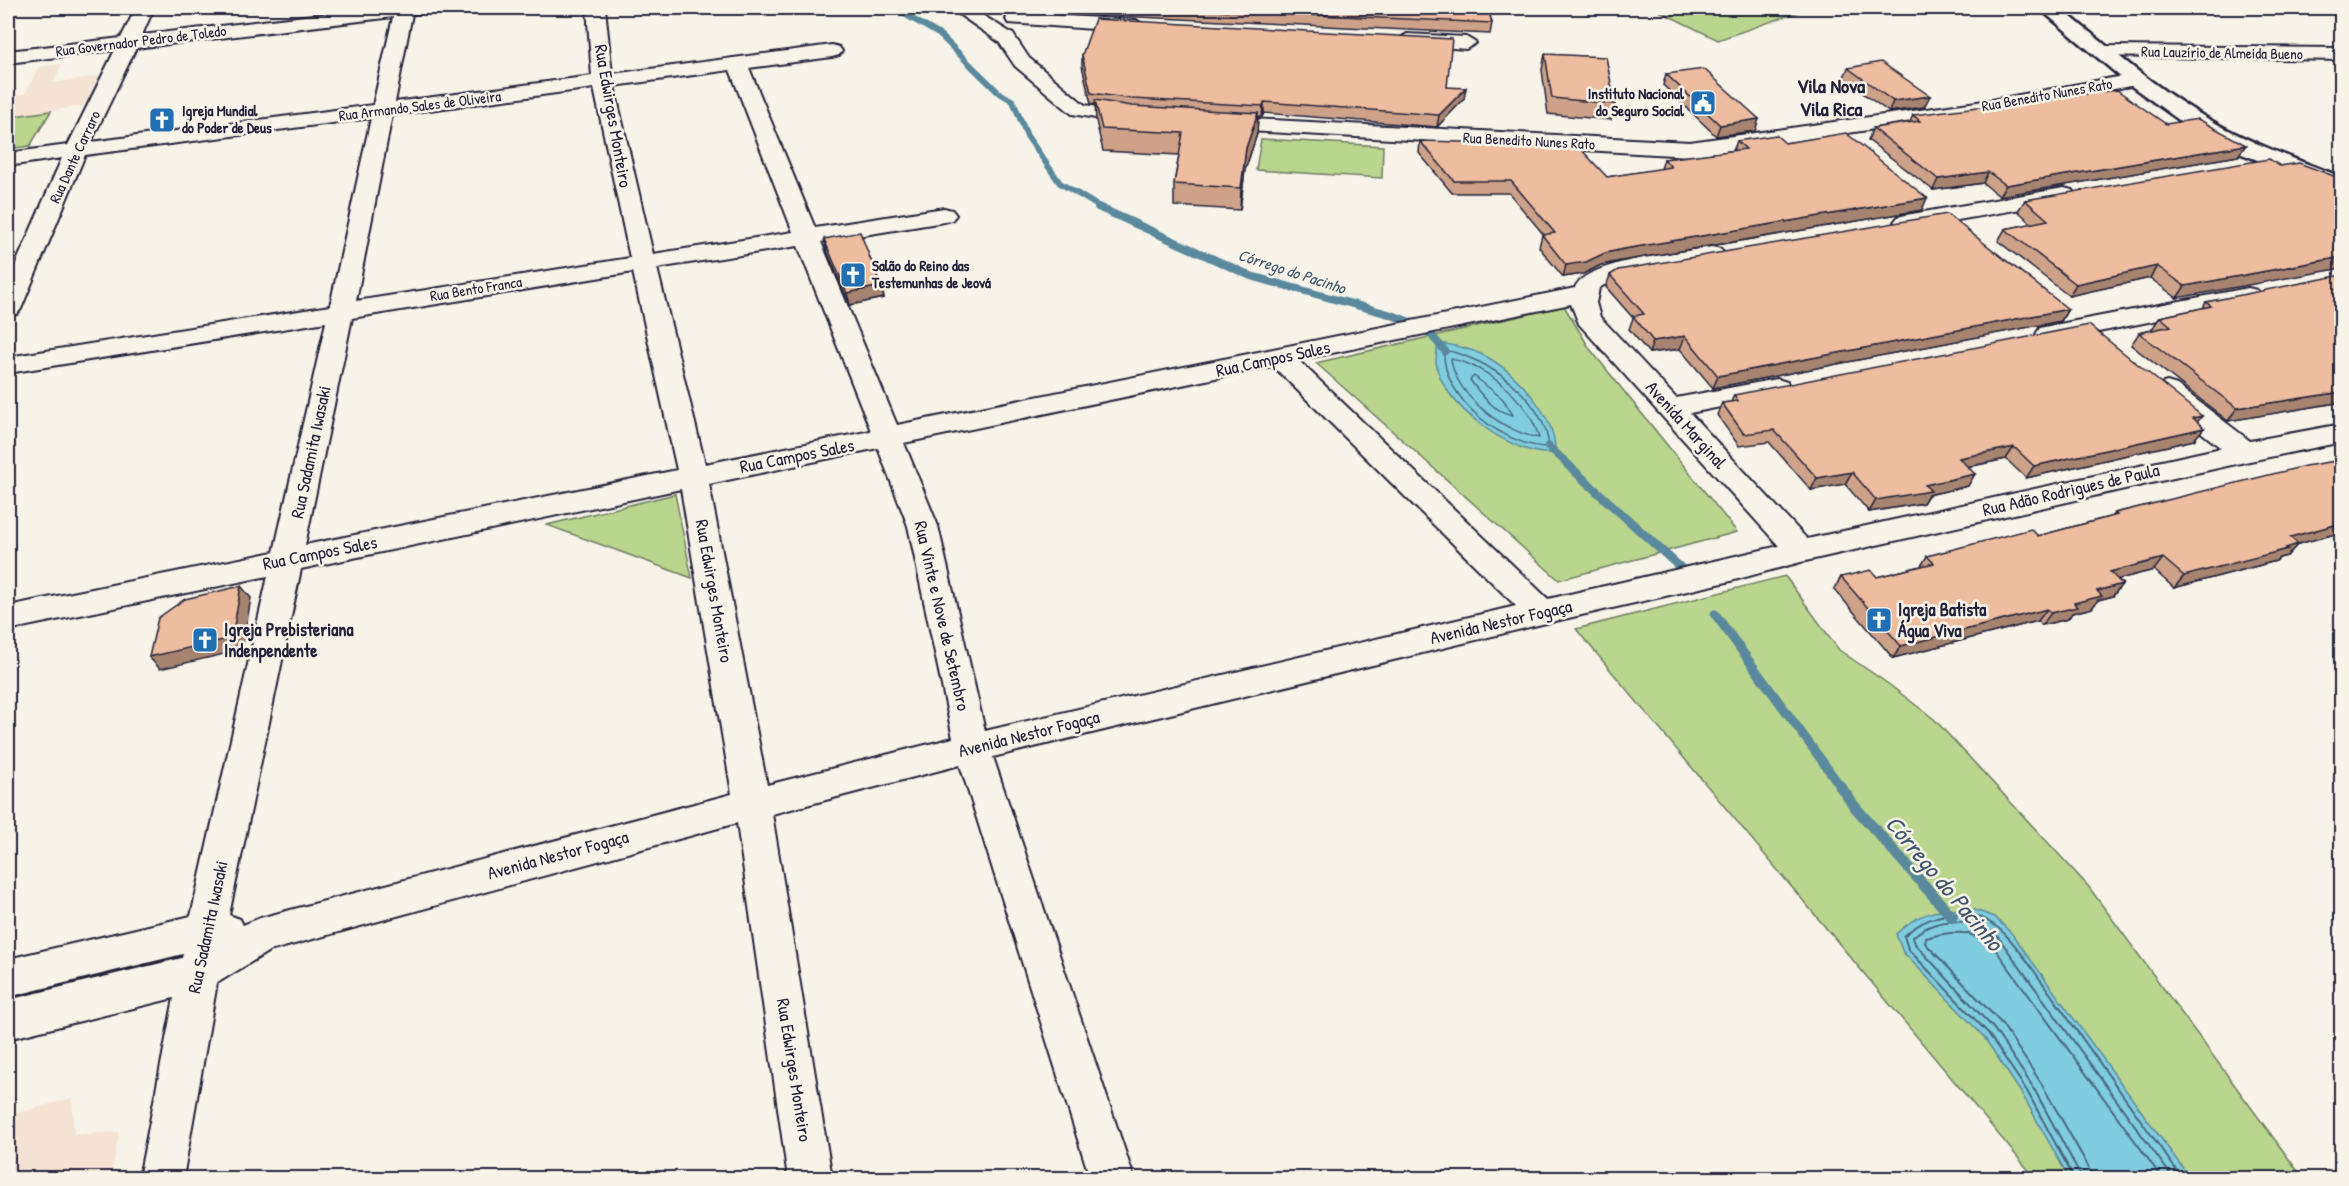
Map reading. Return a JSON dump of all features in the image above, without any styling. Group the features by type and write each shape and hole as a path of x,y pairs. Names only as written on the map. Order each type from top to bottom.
{"main road":[{"path":"2048,8 2134,80 2195,122 2275,159 2342,185"}],"street":[{"name":"Rua Dante Carraro","path":"8,309 77,149 145,8"},
{"name":"Rua Governador Pedro de Toledo","path":"8,57 408,8"},
{"name":"Rua Sadamita Iwasaki","path":"161,1179 207,930 382,110 408,8"},
{"name":"Rua Edwirges Monteiro","path":"596,8 604,83 642,262 693,477 718,605 810,1179"},
{"path":"959,8 1014,22 1158,27"},
{"path":"1014,22 1022,62 1079,110 1156,120"},
{"path":"1383,39 1466,43"},
{"name":"Rua Armando Sales de Oliveira","path":"8,159 604,83 832,51"},
{"name":"Rua Lauzírio de Almeida Bueno","path":"2103,52 2342,54"},
{"name":"Rua Vinte e Nove de Setembro","path":"738,65 923,526 972,748 1112,1179"},
{"name":"Rua Benedito Nunes Rato","path":"1191,122 1680,149 1717,146 1991,105 2134,80"},
{"path":"1836,127 1864,149"},
{"path":"2240,165 2275,159"},
{"path":"1879,227 2088,191"},
{"path":"1920,193 1976,237"},
{"name":"Rua Bento Franca","path":"8,365 944,215"},
{"path":"1585,293 1588,284 1606,274 1730,251"},
{"path":"2029,338 2272,290"},
{"name":"Rua Campos Sales","path":"8,618 288,558 1280,358 1585,293"},
{"name":"Avenida Marginal","path":"1585,293 1583,303 1588,319 1801,551"},
{"path":"2059,304 2115,349"},
{"path":"1280,358 1542,612"},
{"path":"2152,378 2245,452"},
{"path":"1672,408 1798,383"},
{"name":"Rua Adão Rodrigues de Paula","path":"1801,551 2245,452 2342,433"},
{"name":"Avenida Nestor Fogaça","path":"8,1019 198,973 260,936 751,804 972,748 1801,551"},
{"name":"Avenida Nestor Fogaça","path":"8,978 207,930 260,936"}],"shaded area":[{"path":"62,64 53,83 100,76 87,105 8,117 8,97 25,94 39,67"},
{"path":"72,1098 74,1135 119,1132 111,1178 8,1178 8,1116"}],"green space":[{"path":"1653,8 1810,8 1718,40"},
{"path":"51,111 30,146 8,149 8,117"},
{"path":"1261,139 1383,146 1382,178 1256,170"},
{"path":"1564,306 1590,349 1737,532 1559,580 1316,363"},
{"path":"675,494 692,578 547,525"},
{"path":"1785,576 1839,650 1934,719 2088,886 2303,1178 2035,1178 1576,629"}],"water":[{"path":"1438,343 1461,347 1483,355 1520,383 1542,410 1549,424 1554,439 1555,453 1520,447 1482,426 1465,411 1451,395 1441,378 1436,362"},
{"path":"1972,909 1995,917 2012,934 2190,1178 2069,1178 2022,1094 1984,1037 1903,952 1896,934 1914,920 1931,913"}],"building":[{"path":"1164,8 1488,8 1492,23"},
{"path":"1095,19 1452,39 1447,87 1466,88 1439,115 1264,102 1263,106 1133,99 1091,93 1082,55"},
{"path":"1545,54 1606,57 1615,104 1552,98"},
{"path":"1881,62 1930,96 1893,101 1848,68"},
{"path":"1704,69 1759,119 1720,125 1666,74"},
{"path":"2117,90 2166,124 2198,119 2246,145 2006,185 1988,172 1938,179 1873,128 1920,121 1913,115"},
{"path":"1095,100 1132,106 1258,113 1246,148 1241,188 1174,184 1183,133 1102,129"},
{"path":"1846,133 1927,198 1624,249 1605,253 1586,262 1566,265 1542,235 1555,233 1511,181 1454,181 1420,141 1508,143 1512,148 1540,144 1577,145 1607,177 1671,167 1664,159 1746,149 1737,141 1776,135 1785,143"},
{"path":"2269,159 2280,166 2299,163 2342,179 2342,257 2185,286 2157,266 2076,284 2005,229 2048,220 2025,200"},
{"path":"1947,214 2068,309 1718,376 1685,336 1653,341 1633,316 1644,314 1610,275 1618,270"},
{"name":"Salão do Reino das Testemunhas de Jeová","path":"860,232 881,286 847,293 824,239"},
{"path":"2342,275 2342,392 2237,408 2139,333 2171,326 2160,317 2211,306 2206,302"},
{"path":"2089,325 2202,416 2193,418 2204,428 2034,466 2014,447 1959,458 1975,474 1925,485 1931,491 1876,500 1852,472 1817,478 1774,430 1744,434 1722,403 1738,401 1734,395"},
{"path":"2342,460 2342,523 2290,537 2298,544 2286,548 2288,549 2184,576 2163,558 2110,572 2122,584 2097,591 2102,596 2074,603 2077,607 2051,613 2047,609 1901,646 1841,577 1871,570 1877,577 1934,563 1927,556 2031,529 2038,536 2117,515 2115,513 2305,466"},
{"path":"241,586 232,638 149,657 158,618 185,599"}],"waterway":[{"name":"Córrego do Pacinho","path":"894,8 940,35 998,92 1013,101 1027,136 1060,183 1101,208"},
{"name":"Córrego do Pacinho","path":"1098,207 1251,276 1392,315 1425,328 1445,351"},
{"name":"Córrego do Pacinho","path":"1548,446 1570,466"},
{"name":"Córrego do Pacinho","path":"1568,465 1683,570"},
{"name":"Córrego do Pacinho","path":"1715,614 1841,787"},
{"name":"Córrego do Pacinho","path":"1840,786 1855,807 1952,917"}],"place":[{"name":"Instituto Nacional do Seguro Social","path":"1703,103"},
{"name":"Igreja Mundial do Poder de Deus","path":"162,120"},
{"name":"Salão do Reino das Testemunhas de Jeová","path":"853,275"},
{"name":"Igreja Batista Água Viva","path":"1879,620"},
{"name":"Igreja Prebisteriana Indenpendente","path":"205,640"}],"district":[{"name":"Vila Nova Vila Rica","path":"1831,98"}]}
